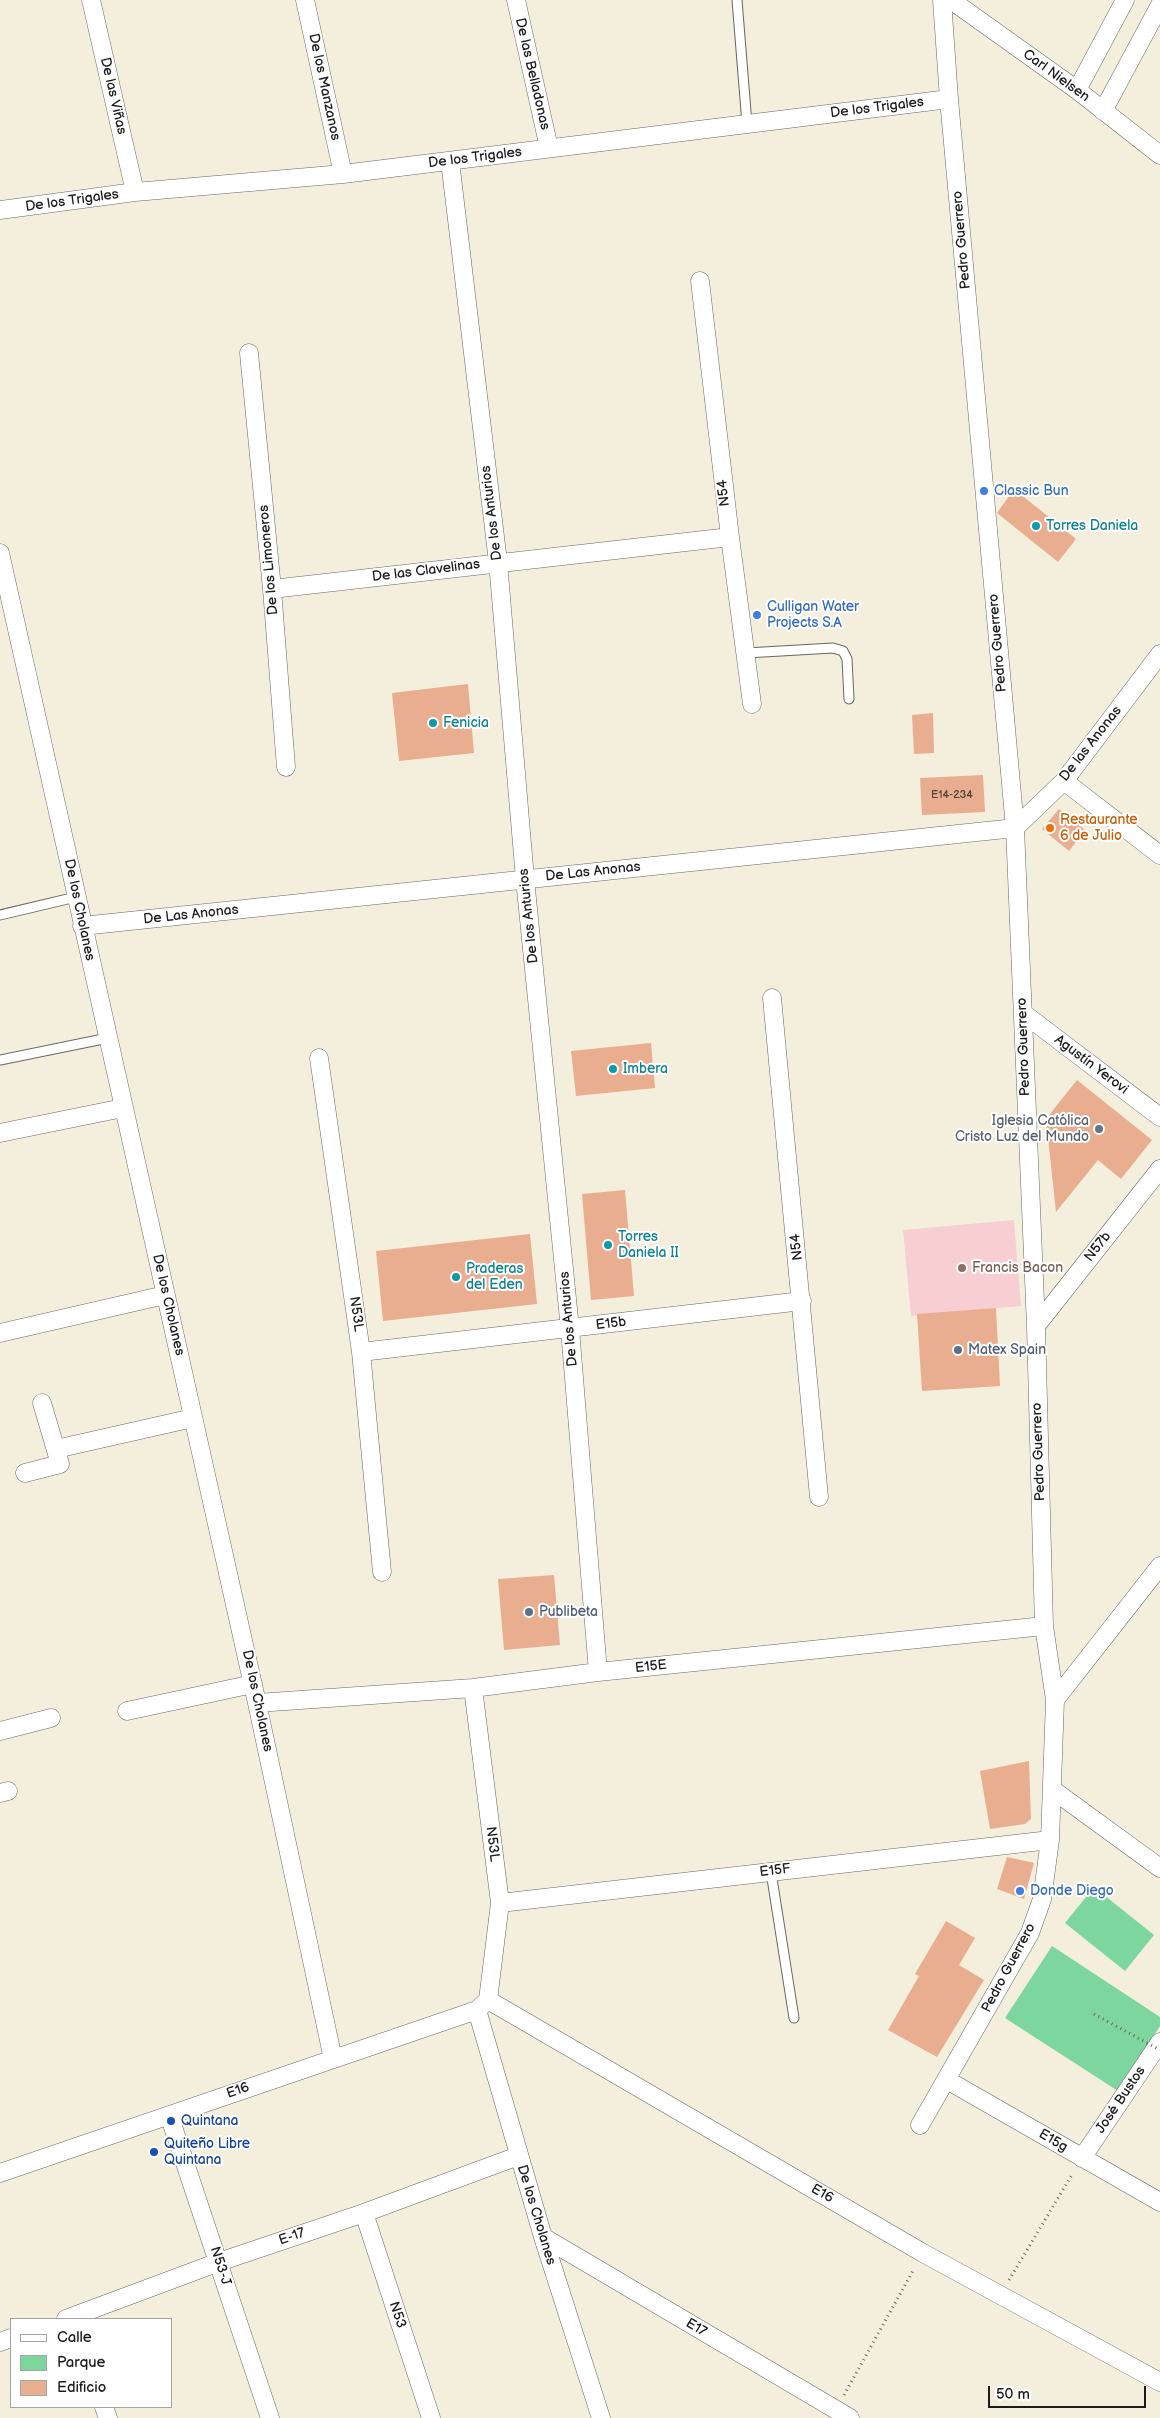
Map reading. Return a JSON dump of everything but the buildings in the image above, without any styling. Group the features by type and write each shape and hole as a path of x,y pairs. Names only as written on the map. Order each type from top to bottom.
{"street":[{"name":"De las Viñas","path":"91,0 134,192"},
{"name":"De los Manzanos","path":"305,0 343,174"},
{"name":"De las Belladonas","path":"516,0 549,148"},
{"name":"Pedro Guerrero","path":"920,2125 1030,1933 1042,1899 1050,1840 1055,1700 1044,1626 1036,1326 1015,828 949,100 942,0"},
{"name":"Carl Nielsen","path":"951,0 1104,110 1160,155"},
{"path":"1077,90 1125,0"},
{"path":"1104,110 1160,5"},
{"name":"De los Trigales","path":"0,210 134,192 343,174 949,100"},
{"name":"De los Anturios","path":"450,161 498,562 525,878 570,1329 598,1672"},
{"name":"N54","path":"700,281 752,704"},
{"name":"De los Limoneros","path":"249,352 272,589 286,767"},
{"name":"De las Clavelinas","path":"272,589 730,537"},
{"name":"De los Cholanes","path":"0,553 253,1684 333,2059"},
{"name":"De las Anonas","path":"1015,828 1064,781 1160,654"},
{"path":"1064,781 1160,855"},
{"name":"De Las Anonas","path":"82,926 1015,828"},
{"name":"N54","path":"772,998 819,1497"},
{"name":"Agustín Yerovi","path":"1023,1013 1160,1117"},
{"name":"N53L","path":"319,1058 361,1352 382,1572"},
{"path":"0,1133 123,1108"},
{"name":"N57b","path":"1036,1326 1160,1169"},
{"path":"0,1333 165,1295"},
{"name":"E15b","path":"361,1352 802,1301"},
{"path":"25,1474 60,1464 42,1403"},
{"path":"56,1449 193,1418"},
{"path":"1055,1700 1160,1566"},
{"name":"E15E","path":"257,1703 473,1688 598,1672 1044,1626"},
{"path":"127,1711 253,1684"},
{"name":"N53L","path":"473,1688 500,1903 483,2005"},
{"path":"0,1731 52,1718"},
{"path":"1053,1790 1160,1868"},
{"name":"E15F","path":"500,1903 1050,1840"},
{"name":"De los Cholanes","path":"483,2005 518,2156 542,2237 601,2418"},
{"name":"E16","path":"0,2173 333,2059 483,2005 923,2252 1160,2382"},
{"name":"José Bustos","path":"1082,2158 1160,2042"},
{"name":"E15g","path":"947,2080 1160,2202"},
{"name":"N53-J","path":"169,2115 270,2418"},
{"name":"E-17","path":"72,2318 219,2262 518,2156"},
{"name":"N53","path":"364,2212 431,2418"},
{"name":"E17","path":"542,2237 843,2414"}],"lane":[{"path":"737,0 747,124"},
{"path":"746,653 833,648 842,651 847,659 849,698"},
{"path":"0,915 76,897"},
{"path":"0,1060 108,1038"},
{"path":"771,1872 794,2018"}],"path":[{"path":"1094,2014 1160,2050"},
{"path":"1001,2294 1082,2158"},
{"path":"843,2414 923,2252"}],"shaded area":[{"name":"Francis Bacon","path":"1014,1220 1021,1306 911,1316 903,1230"}],"green space":[{"path":"1094,1887 1154,1935 1125,1971 1065,1923"},
{"path":"1052,1946 1160,2017 1160,2026 1118,2091 1005,2018"}],"place":[{"name":"Classic Bun","path":"984,491"},
{"name":"Torres Daniela","path":"1036,526"},
{"name":"Culligan Water Projects S.A","path":"757,615"},
{"name":"Fenicia","path":"433,723"},
{"name":"Restaurante 6 de Julio","path":"1050,828"},
{"name":"Imbera","path":"613,1069"},
{"name":"Iglesia Católica Cristo Luz del Mundo","path":"1099,1129"},
{"name":"Torres Daniela II","path":"608,1245"},
{"name":"Francis Bacon","path":"962,1268"},
{"name":"Praderas del Eden","path":"456,1277"},
{"name":"Matex Spain","path":"958,1350"},
{"name":"Publibeta","path":"529,1612"},
{"name":"Donde Diego","path":"1020,1891"},
{"name":"Quintana","path":"171,2121"},
{"name":"Quiteño Libre Quintana","path":"154,2152"}]}
